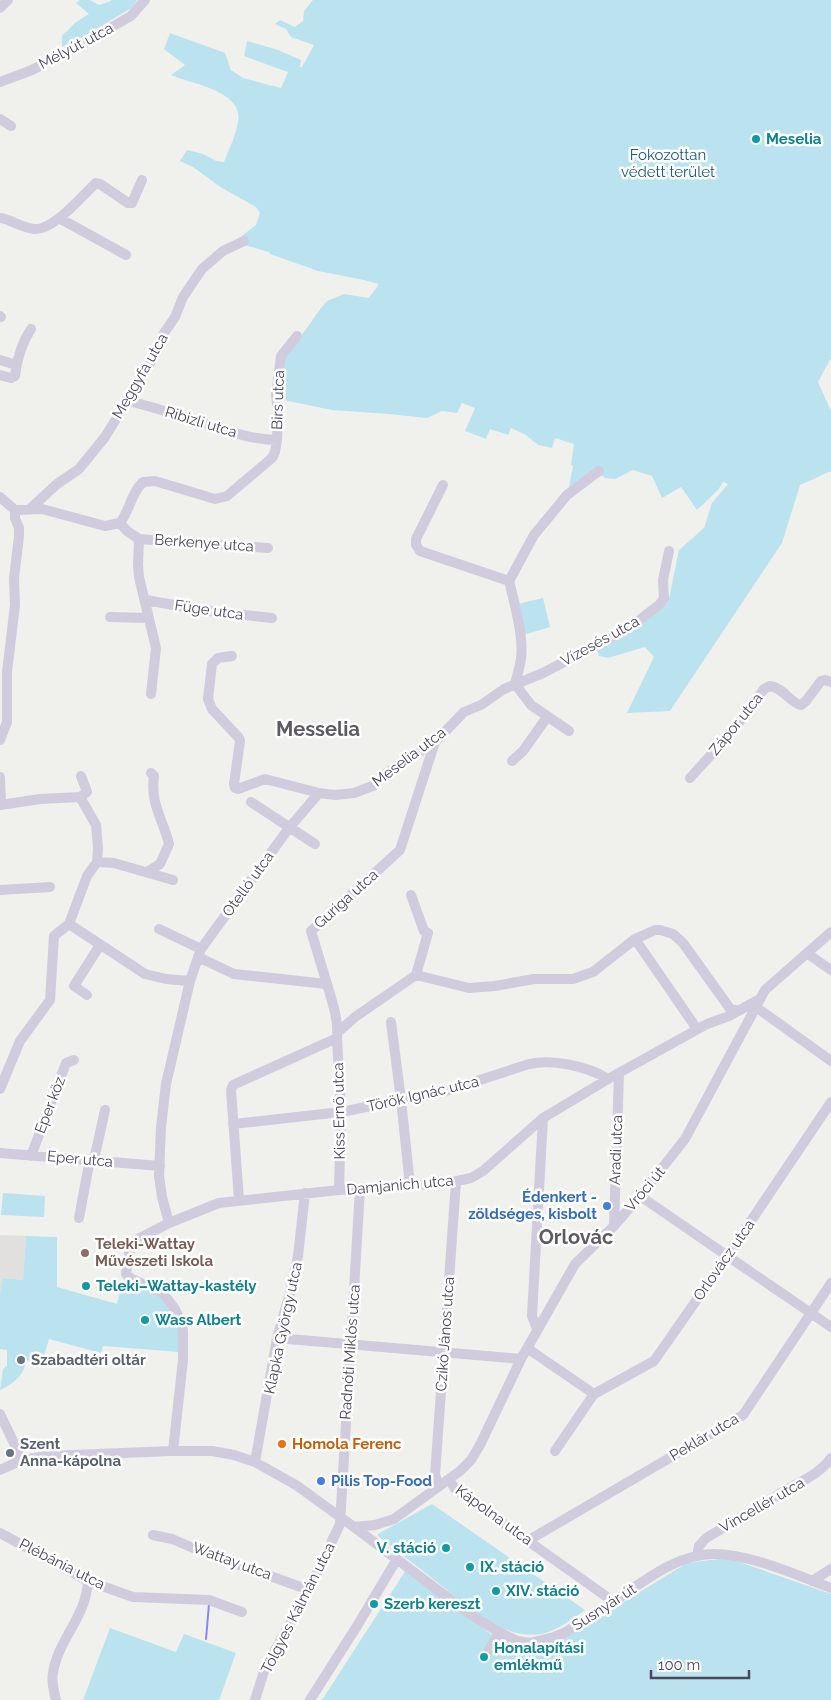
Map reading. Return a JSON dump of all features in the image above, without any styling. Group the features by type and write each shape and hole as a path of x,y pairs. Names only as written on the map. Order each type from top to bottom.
{"street":[{"path":"0,8 8,0"},
{"name":"Mélyút utca","path":"0,82 32,70 86,42 131,16 145,0"},
{"path":"0,119 11,126"},
{"path":"0,218 5,218 33,229 47,226 59,218 96,183 128,203 132,203 142,180"},
{"path":"59,218 126,255"},
{"name":"Meggyfa utca","path":"30,509 57,484 79,469 105,437 157,352 164,333 175,317 191,283 202,269 212,259 244,241"},
{"path":"0,375 11,378 15,376 16,364 22,344 31,330"},
{"name":"Birs utca","path":"277,440 278,412 276,395 281,356 297,336"},
{"path":"0,360 16,364"},
{"name":"Ribizli utca","path":"126,400 243,435 277,440"},
{"path":"0,497 14,510 42,510 105,526 120,523 136,489 143,482 155,481 215,499 227,496 272,458 277,440"},
{"path":"569,731 531,705 515,684 521,658 521,649 515,602 508,581 534,535 567,495 599,471"},
{"path":"444,485 416,540 416,545 420,551 508,581"},
{"path":"0,740 7,722 7,672 15,605 14,578 19,528 14,518 14,510"},
{"path":"120,523 139,538 138,565 156,648 151,694"},
{"name":"Berkenye utca","path":"139,538 268,548"},
{"name":"Vízesés utca","path":"515,684 543,673 629,628 659,606 664,599 663,580 669,551"},
{"name":"Füge utca","path":"146,600 201,610 272,618"},
{"path":"110,618 149,618"},
{"name":"Meselia utca","path":"232,656 218,658 212,664 208,699 212,709 239,738 234,784 235,788 238,789 265,779 318,793 335,795 354,793 375,785 386,774 435,742 464,712 481,705 498,692 515,684"},
{"name":"Zápor utca","path":"690,778 731,734 764,689 770,686 776,687 797,704 801,705 821,681 831,682"},
{"path":"512,761 523,752 546,715"},
{"name":"Guriga utca","path":"327,984 312,929 400,850 435,742"},
{"path":"147,872 160,864 169,844 153,800 154,776 151,773"},
{"path":"0,777 0,805 40,799 80,798 87,792 81,776"},
{"name":"Otelló utca","path":"168,1223 160,1187 161,1127 166,1084 190,982 200,953 288,828 318,793"},
{"path":"0,1089 20,1041 50,1000 54,936 69,924 87,876 96,862 98,848 96,825 80,798"},
{"path":"251,802 315,844"},
{"path":"96,862 114,863 173,880"},
{"path":"0,890 50,887"},
{"path":"239,1200 231,1090 233,1085 337,1035 355,1017 416,974 428,933 424,931 411,895"},
{"path":"69,924 145,974 190,982"},
{"path":"159,929 234,974 327,984"},
{"path":"416,974 469,988 495,986 534,979 574,979 593,972 635,939 655,930 673,934 683,943 731,1010 740,1010 751,1018"},
{"name":"Vróci út","path":"354,1526 375,1525 394,1519 449,1479 471,1460 537,1329 575,1264 614,1226 685,1139 765,990 831,932"},
{"path":"635,939 697,1029"},
{"path":"87,995 74,986 100,945"},
{"path":"808,954 831,970"},
{"name":"Kiss Ernő utca","path":"327,984 334,1010 337,1035 341,1112 339,1190"},
{"path":"758,1003 831,1061"},
{"name":"Damjanich utca","path":"173,1450 183,1360 183,1332 177,1313 164,1293 130,1278 126,1274 130,1248 139,1238 168,1223 219,1204 239,1200 339,1190 456,1182 471,1178 483,1171 543,1118 697,1029 758,1003"},
{"path":"390,1022 410,1185"},
{"name":"Eper köz","path":"31,1156 66,1063 74,1060"},
{"name":"Török Ignác utca","path":"233,1124 341,1112 446,1091 543,1061 599,1073 608,1079"},
{"name":"Aradi utca","path":"614,1226 618,1074"},
{"name":"Orlovácz utca","path":"555,1451 594,1394 654,1361 728,1256 831,1102"},
{"path":"79,1218 105,1110"},
{"path":"537,1329 532,1316 543,1118"},
{"name":"Eper utca","path":"0,1153 160,1166"},
{"name":"Czikó János utca","path":"439,1486 435,1475 456,1182"},
{"name":"Radnóti Miklós utca","path":"340,1516 360,1189"},
{"name":"Klapka György utca","path":"256,1462 277,1338 294,1274 301,1237 305,1193"},
{"path":"640,1196 831,1327"},
{"name":"Peklár utca","path":"529,1540 743,1415 831,1283"},
{"path":"277,1338 351,1346 522,1359"},
{"path":"527,1348 594,1394"},
{"path":"0,1414 22,1460"},
{"name":"Susnyár út","path":"0,1470 22,1460 46,1456 173,1450 212,1451 256,1462 283,1477 340,1516 471,1615 499,1632 517,1640 530,1643 543,1641 564,1633 665,1568 684,1559 697,1556 713,1554 736,1556 831,1588"},
{"name":"Vincellér utca","path":"697,1556 699,1546 706,1538 815,1475 831,1458"},
{"name":"Kápolna utca","path":"449,1479 454,1488 614,1602"},
{"name":"Tölgyes Kálmán utca","path":"255,1700 265,1668 309,1590 340,1524 340,1516"},
{"path":"369,1538 375,1525"},
{"name":"Plébánia utca","path":"0,1533 88,1581 133,1597 209,1600 242,1612"},
{"name":"Wattay utca","path":"153,1535 172,1539 309,1590"},
{"path":"310,1700 397,1559"},
{"path":"812,1581 831,1569"},
{"path":"56,1700 52,1680 53,1671 60,1651 81,1612 88,1581"},
{"path":"489,1650 499,1632"}],"shaded area":[{"path":"0,1235 26,1236 23,1280 4,1278 0,1294"}],"green space":[{"path":"80,0 90,0 99,5 111,0 137,0 133,7 62,47 62,36 76,22 89,14 76,3"},
{"name":"Fokozottan védett terület","path":"313,0 831,0 831,358 818,382 831,411 831,471 800,485 782,543 670,711 627,713 654,657 645,647 608,658 599,656 597,650 668,603 679,550 704,528 712,503 728,484 723,482 718,490 697,510 681,487 662,498 652,476 633,470 615,479 591,474 569,487 573,466 571,465 574,444 555,438 552,448 538,445 526,435 511,428 508,435 490,429 486,439 465,431 475,408 462,403 457,413 442,411 427,418 332,410 283,400 280,392 282,363 321,308 327,301 344,294 369,298 379,284 318,271 270,254 269,252 234,242 256,225 260,213 256,207 222,188 193,167 180,161 187,150 203,154 216,161 224,162 237,127 238,111 233,103 215,90 171,75 185,65 164,49 170,33 225,53 231,70 243,78 281,88 288,72 244,56 247,41 278,50 301,60 300,67 302,67 314,45 291,37 286,29 275,24 280,20 295,27 303,21 304,11"},
{"path":"543,598 550,627 523,635 518,604"},
{"path":"3,1193 45,1196 44,1217 1,1215"},
{"path":"26,1236 57,1237 57,1287 117,1304 125,1280 160,1296 178,1323 179,1352 103,1346 101,1353 49,1339 43,1359 25,1361 21,1374 0,1390 3,1369 7,1366 7,1350 0,1349 0,1294 3,1278 23,1280"},
{"path":"432,1504 585,1610 548,1632 527,1635 497,1625 469,1608 378,1536 378,1534"},
{"path":"728,1558 831,1594 831,1700 322,1700 406,1570 496,1638 531,1647 562,1640 687,1563"},
{"path":"110,1628 176,1652 184,1634 236,1653 219,1700 83,1700"}],"waterway":[{"path":"206,1639 209,1604"}],"place":[{"name":"Meselia","path":"756,139"},
{"name":"Édenkert - zöldséges, kisbolt","path":"607,1206"},
{"name":"Teleki-Wattay Művészeti Iskola","path":"85,1253"},
{"name":"Teleki–Wattay-kastély","path":"86,1286"},
{"name":"Wass Albert","path":"145,1320"},
{"name":"Szabadtéri oltár","path":"21,1360"},
{"name":"Homola Ferenc","path":"282,1444"},
{"name":"Szent Anna-kápolna","path":"10,1453"},
{"name":"Pilis Top-Food","path":"321,1481"},
{"name":"V. stáció","path":"446,1548"},
{"name":"IX. stáció","path":"470,1567"},
{"name":"XIV. stáció","path":"496,1591"},
{"name":"Szerb kereszt","path":"374,1604"},
{"name":"Honalapítási emlékmű","path":"484,1657"}],"district":[{"name":"Messelia","path":"318,729"},
{"name":"Orlovác","path":"576,1237"}]}
